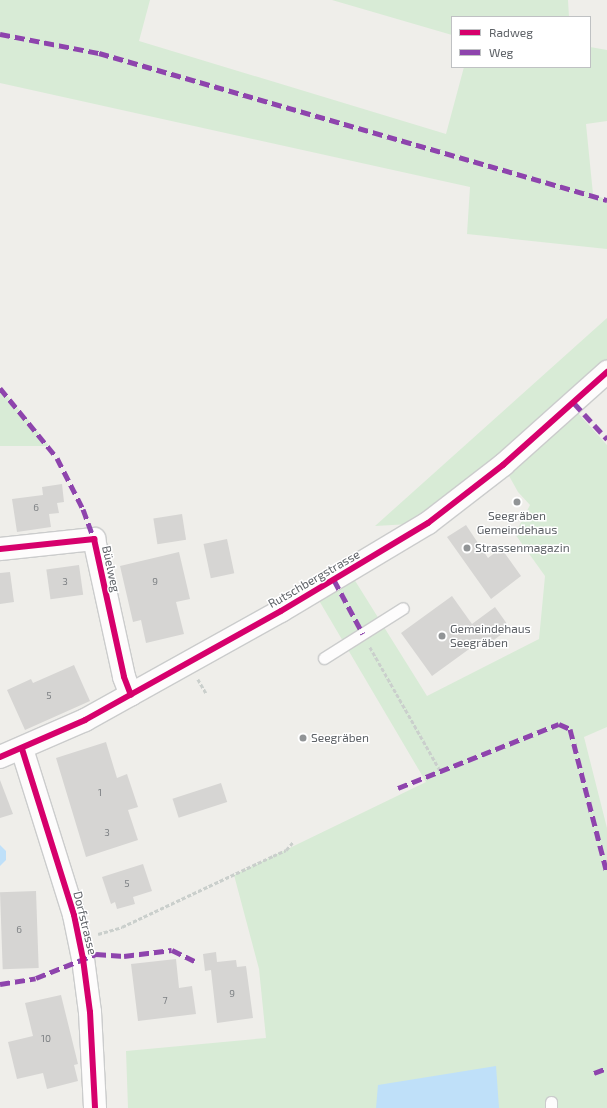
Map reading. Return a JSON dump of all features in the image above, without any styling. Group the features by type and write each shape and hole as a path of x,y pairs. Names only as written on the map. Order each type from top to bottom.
{"street":[{"name":"Rutschbergstrasse","path":"0,757 22,749 85,720 131,695 309,595 428,523 503,465 607,372"},
{"name":"Büelweg","path":"0,549 94,539 124,677 131,695"},
{"name":"Dorfstrasse","path":"22,749 74,915 90,1012 95,1108"}],"lane":[{"path":"324,658 403,608"}],"path":[{"path":"363,634 441,772"},
{"path":"78,939 135,922 286,850 293,842"}],"green space":[{"path":"0,0 150,0 139,41 446,134 464,68 591,68 591,47 607,50 607,121 586,124 593,194 607,200 607,249 467,234 470,187 0,83"},
{"path":"332,0 568,0 569,16 451,16 451,35"},
{"path":"607,318 607,372 577,412 607,445 607,727 584,737 607,828 607,1108 128,1108 126,1051 266,1038 259,969 234,875 426,782 314,592 349,571 427,696 539,639 545,576 515,534 530,505 518,492 503,465 428,523 375,526"},
{"path":"0,388 31,423 49,446 0,446"}],"water":[{"path":"0,845 6,851 6,860 0,866"},
{"path":"496,1066 499,1108 376,1108 378,1085"}],"building":[{"path":"62,484 64,502 57,503 59,513 49,514 51,527 17,532 12,499 43,495 42,487"},
{"path":"182,514 186,540 157,544 153,519"},
{"path":"466,525 488,558 501,548 521,576 491,599 447,537"},
{"path":"227,539 234,573 211,578 204,544"},
{"path":"179,552 190,599 176,602 184,634 146,643 141,620 133,622 120,566"},
{"path":"79,565 83,595 50,599 46,570"},
{"path":"10,572 14,602 0,604 0,573"},
{"name":"Gemeindehaus Seegräben","path":"452,596 472,624 495,607 510,628 487,645 483,639 432,676 401,633"},
{"path":"74,665 90,701 25,730 7,690 31,679 33,683"},
{"path":"106,742 117,778 127,774 138,807 128,810 138,840 86,857 56,758"},
{"path":"0,780 13,814 0,818"},
{"path":"221,783 227,802 179,818 172,799"},
{"path":"143,864 152,891 133,897 135,904 117,909 115,902 111,904 102,877"},
{"path":"36,891 39,968 3,969 0,892"},
{"path":"216,952 217,962 236,960 237,967 246,966 253,1018 217,1023 211,970 205,971 203,954"},
{"path":"176,959 179,988 192,986 196,1014 138,1021 131,964"},
{"path":"61,995 78,1064 74,1065 78,1081 47,1089 43,1073 17,1079 8,1042 33,1036 25,1003"}],"marked path":[{"path":"0,34 99,53 607,200"},
{"path":"0,388 57,458 83,509 94,539"},
{"path":"574,403 607,439"},
{"path":"334,580 363,634"},
{"path":"398,788 559,724 570,729 607,873"},
{"path":"0,984 36,978 96,954 124,956 172,950 195,961"},
{"path":"594,1073 607,1068"}],"cycle path":[{"path":"0,757 85,720 281,611 428,523 503,465 607,372"},
{"path":"0,549 94,539 124,677 131,695"},
{"path":"22,749 74,915 83,959 90,1012 95,1108"}],"place":[{"name":"Seegräben Gemeindehaus","path":"517,502"},
{"name":"Strassenmagazin","path":"467,548"},
{"name":"Gemeindehaus Seegräben","path":"442,636"},
{"name":"Seegräben","path":"303,738"}]}
